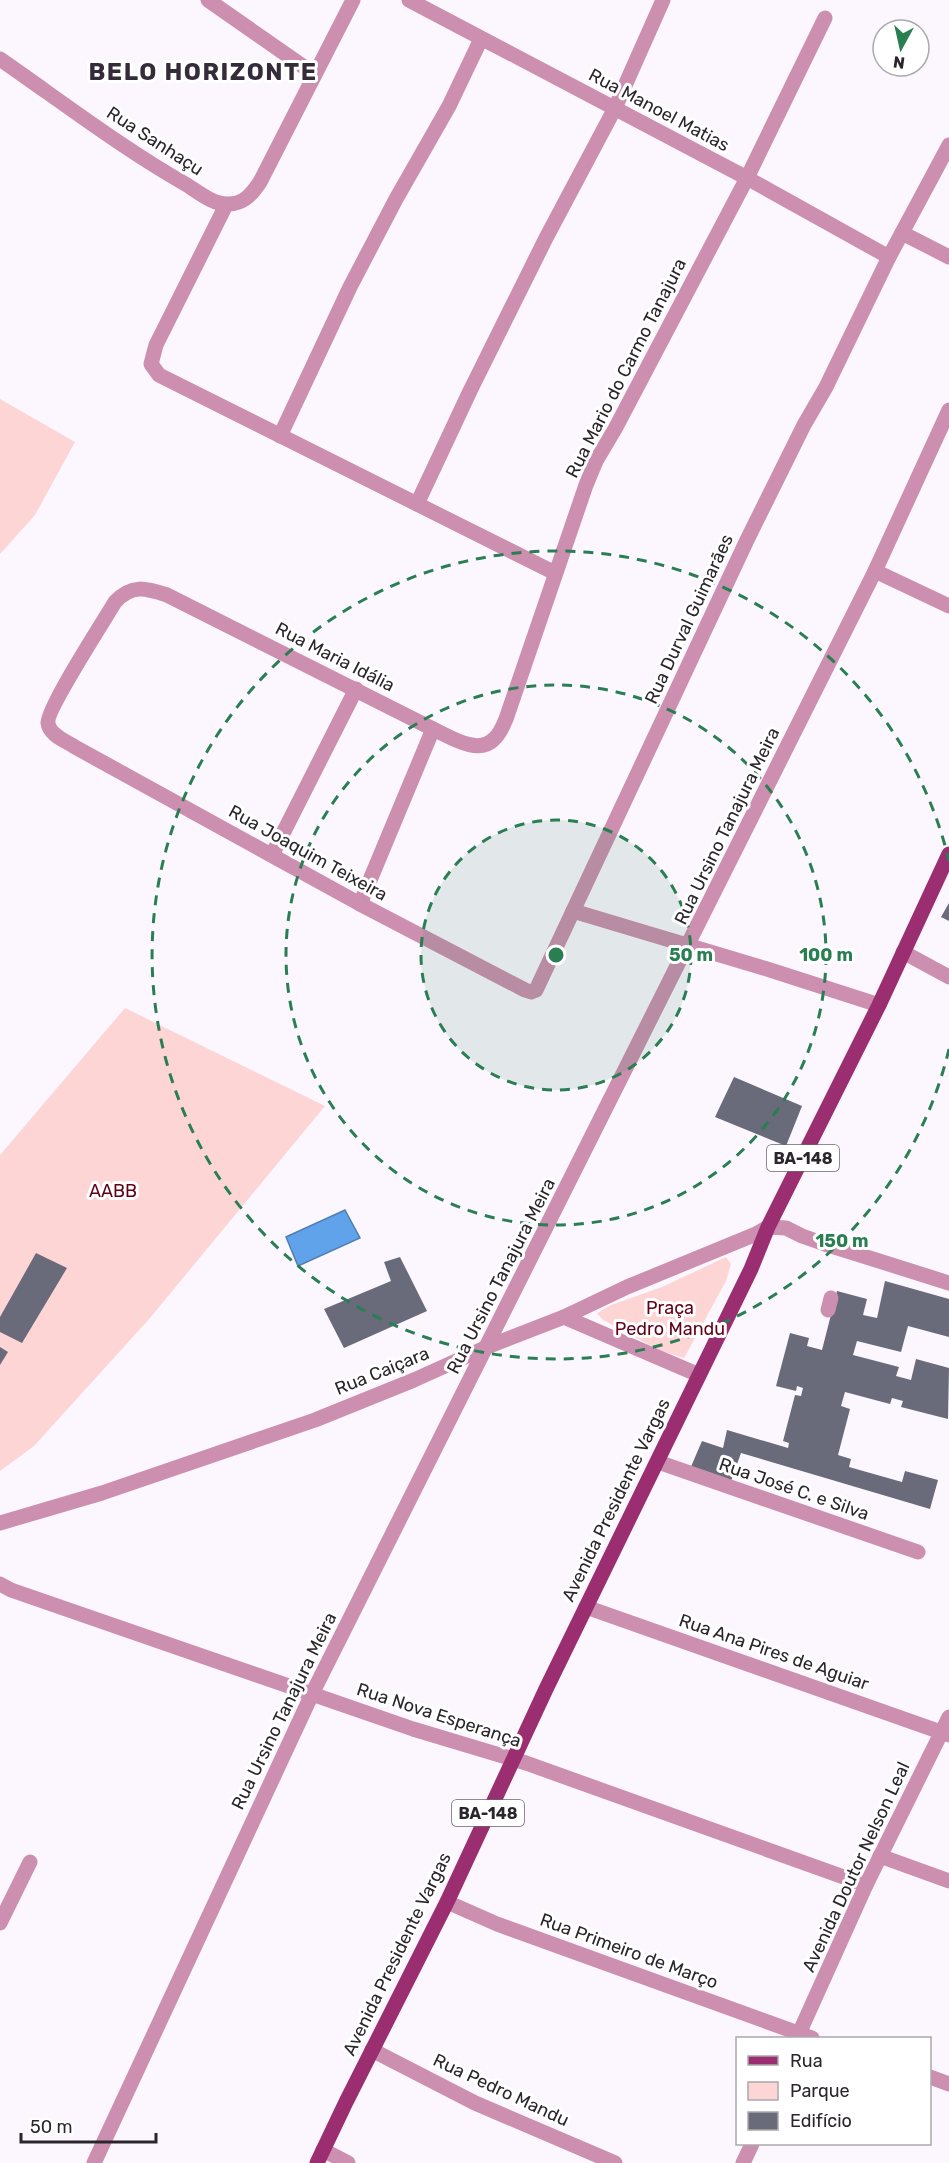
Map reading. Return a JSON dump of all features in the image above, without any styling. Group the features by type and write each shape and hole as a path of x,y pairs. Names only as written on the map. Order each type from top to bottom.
{"main road":[{"name":"Avenida Presidente Vargas","path":"320,2156 447,1902 586,1607 751,1269 768,1227 879,1005 949,854"}],"street":[{"path":"208,0 314,74"},
{"path":"353,0 260,182 251,195 241,202 226,205 167,319 151,364 159,375 555,573"},
{"name":"Rua Manoel Matias","path":"409,0 747,178 889,257"},
{"path":"417,504 525,279 615,108 663,0"},
{"name":"Rua Mario do Carmo Tanajura","path":"488,744 494,740 506,719 555,573 596,461 747,178 825,18"},
{"path":"280,436 350,287 396,199 449,106 481,39"},
{"name":"Rua Sanhaçu","path":"0,59 154,167 213,201 226,205"},
{"name":"Rua Durval Guimarães","path":"525,990 531,992 536,990 747,540 804,425 826,387 889,257 908,236 949,145"},
{"path":"908,236 949,257"},
{"name":"Rua Ursino Tanajura Meira","path":"94,2163 312,1694 689,946 875,571 949,410"},
{"path":"875,571 949,606"},
{"name":"Rua Maria Idália","path":"75,747 51,731 47,722 48,716 115,602 124,592 136,589 151,590 167,595 433,729 468,744 478,746 488,744"},
{"path":"272,855 356,689"},
{"path":"360,904 433,729"},
{"name":"Rua Joaquim Teixeira","path":"75,747 360,904 525,990"},
{"path":"573,911 817,984 879,1005"},
{"path":"903,952 949,977"},
{"path":"768,1227 786,1228 801,1236 949,1283"},
{"name":"Rua Caiçara","path":"0,1523 102,1493 315,1419 564,1317 600,1299 768,1227"},
{"path":"564,1317 699,1375"},
{"name":"Rua José C. e Silva","path":"658,1462 918,1552"},
{"name":"Rua Nova Esperança","path":"0,1584 11,1590 312,1694 452,1742 513,1760 866,1885"},
{"name":"Rua Ana Pires de Aguiar","path":"586,1607 946,1734"},
{"name":"Avenida Doutor Nelson Leal","path":"803,2037 866,1885 946,1734 949,1717"},
{"path":"880,1856 949,1881"},
{"path":"0,1923 30,1862"},
{"name":"Rua Primeiro de Março","path":"447,1902 497,1924 803,2037"},
{"name":"Rua Pedro Mandu","path":"372,2050 475,2103 615,2163"},
{"path":"931,2077 949,2084"},
{"path":"743,2163 752,2145"},
{"path":"320,2156 348,2163"}],"green space":[{"path":"0,399 75,442 35,515 0,554"},
{"name":"AABB","path":"125,1008 325,1106 150,1318 34,1446 0,1471 0,1155"},
{"name":"Praça Pedro Mandu","path":"726,1257 731,1264 726,1281 684,1358 659,1350 603,1320 597,1313 611,1305 662,1287"}],"water":[{"path":"345,1210 360,1238 298,1266 286,1237"}],"building":[{"path":"949,903 949,921 941,917"},
{"path":"734,1077 802,1106 786,1146 715,1117"},
{"path":"36,1253 67,1268 22,1343 0,1332 0,1317"},
{"path":"400,1257 427,1311 344,1348 324,1309 391,1281 384,1262"},
{"path":"885,1281 949,1299 949,1337 908,1326 901,1352 857,1341 853,1355 899,1367 896,1376 911,1380 916,1359 949,1368 948,1419 901,1407 903,1401 892,1398 890,1404 845,1392 841,1406 850,1409 838,1455 851,1459 849,1467 902,1482 905,1471 938,1480 930,1509 741,1453 730,1484 690,1469 702,1441 723,1448 727,1430 788,1448 789,1443 783,1441 795,1395 801,1396 803,1388 797,1386 796,1391 776,1386 790,1333 809,1338 807,1346 822,1350 837,1291 867,1299 863,1315 877,1318"},
{"path":"0,1347 8,1352 0,1365"}],"district":[{"name":"BELO HORIZONTE","path":"203,72"}]}
